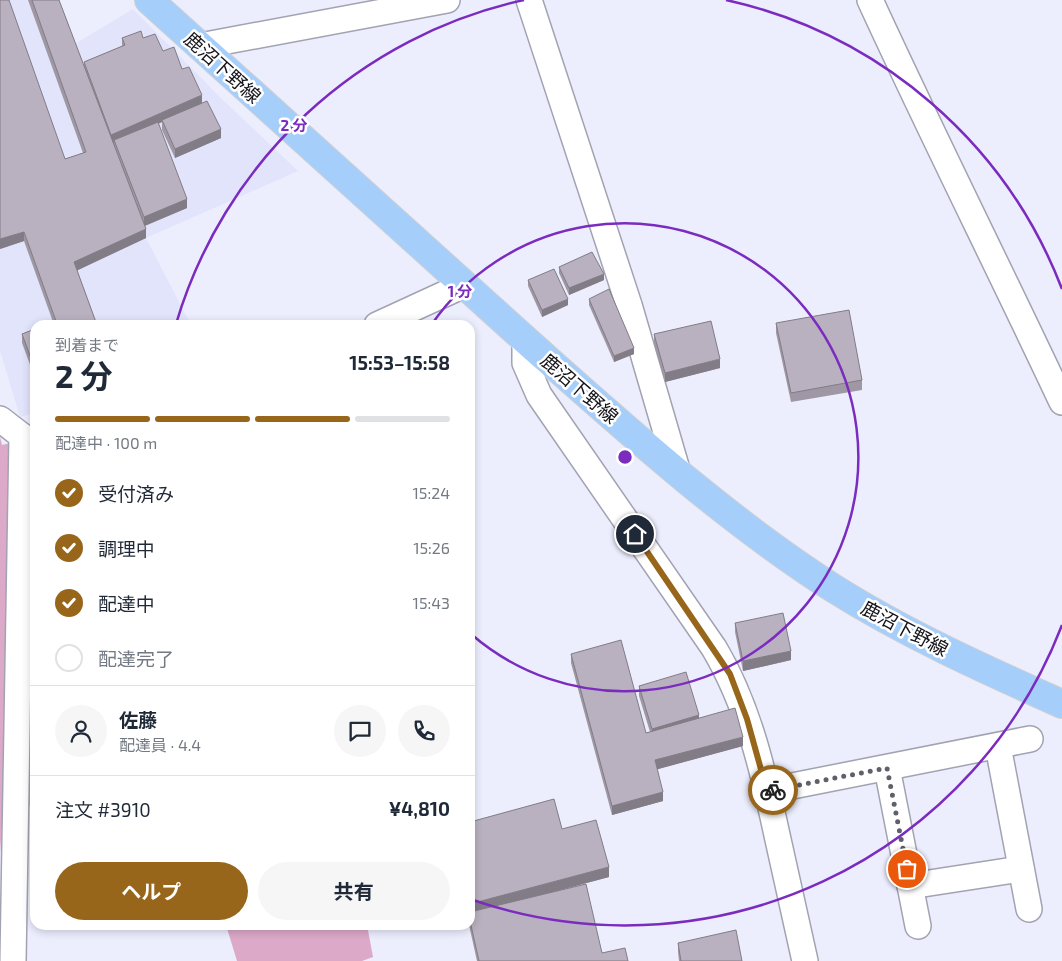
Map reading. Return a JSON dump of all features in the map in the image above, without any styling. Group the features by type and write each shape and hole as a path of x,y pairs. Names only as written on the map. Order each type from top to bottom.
{"main road":[{"name":"鹿沼下野線","path":"149,0 525,340 678,473 758,536 834,588 915,635 1062,704"}],"street":[{"path":"200,46 447,0"},
{"path":"528,0 629,305 678,473"},
{"path":"870,0 952,178 985,240 1062,402"},
{"path":"388,320 464,285"},
{"path":"525,340 525,364 539,395 730,674 747,719 767,791 805,961"},
{"path":"0,419 28,434 13,961"},
{"path":"767,791 1030,739"},
{"path":"998,746 1029,909"},
{"path":"887,768 918,926"},
{"path":"910,886 1021,869"}],"shaded area":[{"path":"0,0 55,0 73,45 133,9 222,99 298,171 146,238 188,320 30,320 30,414 20,417 0,351"},
{"path":"0,437 2,445 30,438 30,806 3,811 0,853"},
{"path":"228,930 368,930 373,957 362,961 237,961"}],"building":[{"path":"0,0 9,0 65,159 86,152 32,0 59,0 146,229 74,262 95,320 56,320 24,232 0,239"},
{"path":"141,31 143,38 155,34 163,51 174,47 182,69 189,67 202,95 111,135 84,62 125,45 122,38"},
{"path":"207,101 221,129 175,149 162,120"},
{"path":"158,122 187,199 144,217 114,140"},
{"path":"592,252 604,274 569,288 559,267"},
{"path":"554,269 568,299 542,310 528,280"},
{"path":"609,289 634,348 614,356 589,299"},
{"path":"849,310 862,380 791,393 776,323"},
{"path":"711,321 720,359 665,373 654,334"},
{"path":"30,331 30,356 22,334"},
{"path":"783,613 791,651 743,661 735,623"},
{"path":"621,640 646,733 735,708 743,737 655,760 663,792 612,806 571,654"},
{"path":"686,672 699,715 652,729 639,686"},
{"path":"554,799 562,829 596,820 609,867 475,903 475,821"},
{"path":"586,884 602,953 625,948 628,961 479,961 472,930 475,930 475,911"},
{"path":"736,930 742,961 681,961 678,943"}],"way so far":[{"path":"773,790 887,768 907,869"}],"route":[{"path":"635,534 730,674 747,719 767,791 773,790"}]}
